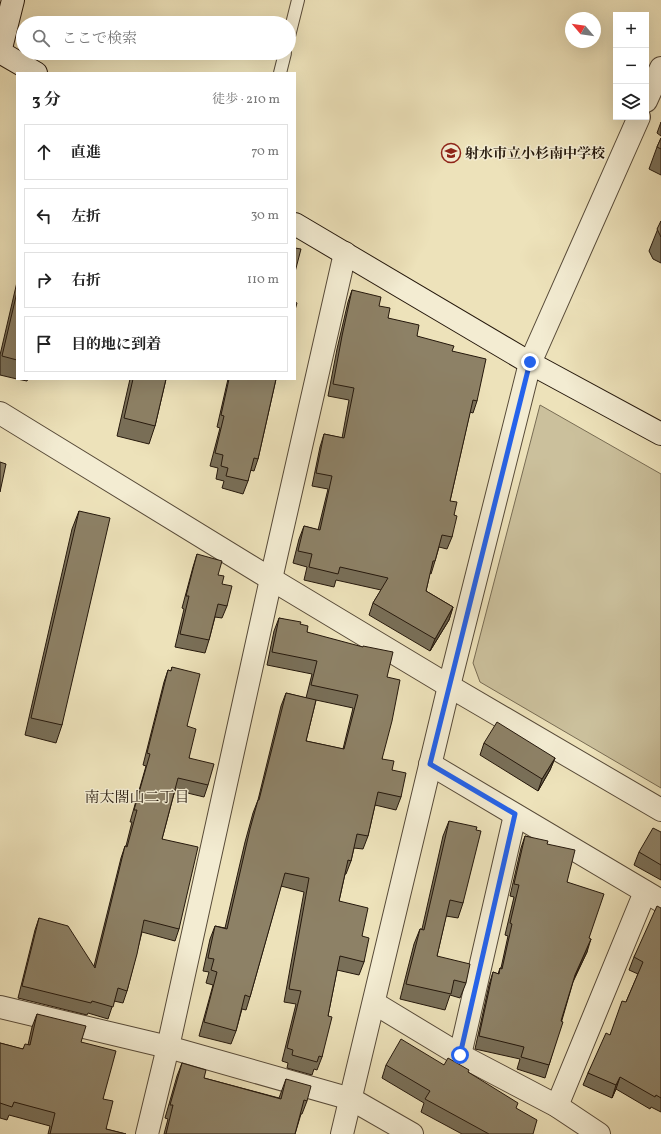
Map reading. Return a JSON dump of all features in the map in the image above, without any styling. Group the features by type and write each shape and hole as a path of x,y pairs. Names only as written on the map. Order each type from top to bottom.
{"street":[{"path":"13,0 0,52 34,72"},
{"path":"649,94 661,68"},
{"path":"342,1134 430,764 530,362 638,120"},
{"path":"296,225 530,362 661,434"},
{"path":"147,1134 168,1047 271,579 345,253"},
{"path":"0,413 449,686 661,810"},
{"path":"430,764 653,896 557,1106"},
{"path":"460,1055 515,814"},
{"path":"374,1003 460,1055 557,1106 599,1134"},
{"path":"0,1007 168,1047 351,1099 412,1134"}],"lane":[{"path":"294,16 298,0"},
{"path":"280,72 283,60"}],"shaded area":[{"path":"540,405 661,474 661,788 480,682 473,663"}],"building":[{"path":"661,138 661,149 657,147"},
{"path":"661,221 661,237 657,229"},
{"path":"296,248 301,249 296,268"},
{"path":"352,290 381,297 379,306 390,308 388,318 419,325 417,336 454,346 452,351 486,359 477,401 473,400 450,501 457,502 454,515 457,516 452,537 442,535 435,561 433,561 426,591 453,607 435,639 373,603 388,578 340,567 338,574 309,567 312,554 298,551 304,526 320,530 332,476 316,473 324,434 344,438 354,388 333,384"},
{"path":"16,296 16,360 2,356"},
{"path":"133,380 166,380 155,426 124,418"},
{"path":"229,380 276,380 258,459 254,458 248,481 226,476 228,468 221,466 223,455 215,453 224,416 221,415"},
{"path":"0,462 6,464 0,492"},
{"path":"79,511 110,518 62,725 31,718"},
{"path":"197,554 222,561 218,575 224,576 222,584 232,586 227,606 218,604 209,640 180,634 189,596 186,596"},
{"path":"279,618 301,622 300,624 308,626 307,632 363,647 393,652 387,677 400,680 392,721 382,759 394,761 392,770 406,773 401,797 378,792 368,836 357,834 351,861 348,860 339,901 368,908 362,936 369,938 364,962 340,956 328,1016 332,1017 322,1057 319,1056 317,1062 292,1055 293,1050 287,1048 301,991 289,989 309,878 285,873 250,997 245,995 236,1031 204,1022 217,972 211,970 214,959 208,958 215,926 227,929 250,829 259,800 286,693 316,700 306,741 344,749 358,695 311,685 317,661 272,652"},
{"path":"172,667 200,674 187,726 196,729 189,758 214,764 208,785 178,778 162,839 198,847 179,929 144,920 127,991 118,988 113,1007 22,986 39,918 68,926 95,968 125,846 127,847 137,810 134,810 150,754 147,753 168,670 171,671"},
{"path":"497,722 555,758 542,779 484,743"},
{"path":"449,821 477,827 476,830 481,831 463,903 450,900 437,956 470,964 466,983 454,980 451,994 406,984 420,929 424,930"},
{"path":"653,828 661,832 661,865 639,852"},
{"path":"525,836 548,841 547,844 575,850 567,882 604,894 589,938 591,939 575,975 561,1021 563,1022 549,1065 521,1057 524,1047 479,1036 493,972 499,974 500,968 502,969 512,924 510,923 519,885 514,884"},
{"path":"657,906 661,908 661,1098 656,1095 655,1097 620,1077 616,1085 588,1073 606,1033 610,1035 622,1001 626,1002 643,962 634,957"},
{"path":"37,1014 86,1026 81,1042 116,1051 103,1099 113,1101 106,1129 126,1134 50,1134 55,1113 14,1102 12,1107 0,1103 0,1043 23,1049 25,1044 30,1045"},
{"path":"401,1039 444,1065 448,1058 469,1070 468,1072 518,1103 516,1108 537,1120 533,1134 489,1134 425,1099 430,1091 386,1065"},
{"path":"182,1063 206,1070 204,1078 281,1099 286,1079 311,1086 307,1101 304,1100 295,1134 166,1134 173,1105 170,1105"}],"place":[{"name":"射水市立小杉南中学校","path":"451,153"}],"district":[{"name":"南太閤山二丁目","path":"137,797"}],"route":[{"path":"460,1055 515,814 430,764 530,362"}]}
